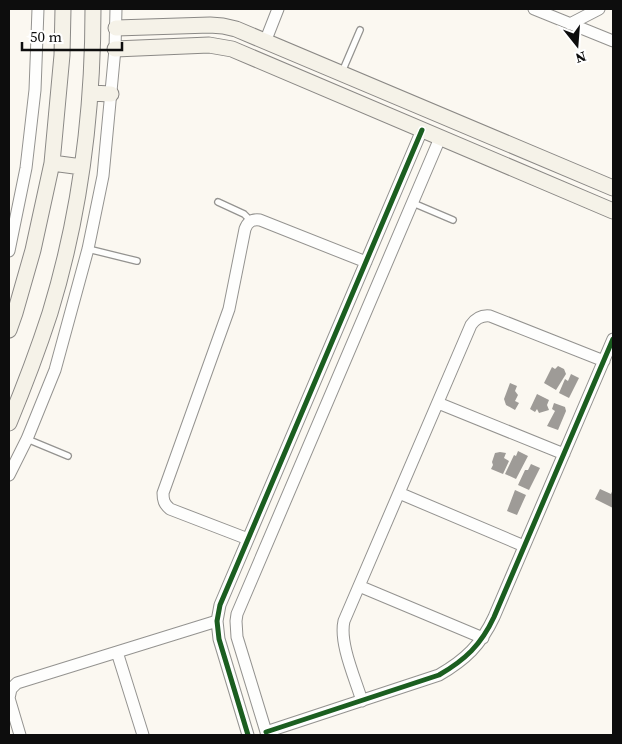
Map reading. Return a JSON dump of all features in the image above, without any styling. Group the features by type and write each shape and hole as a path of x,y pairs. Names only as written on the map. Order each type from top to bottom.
{"street":[{"path":"9,251 27,159 35,90 38,9"},
{"path":"9,330 33,250 52,163 62,55 62,9"},
{"path":"9,423 26,382 50,312 68,240 82,167 90,93 93,9"},
{"path":"9,475 27,439 55,370 88,249 103,176 115,49 116,9"},
{"path":"265,42 278,9"},
{"path":"534,9 613,41"},
{"path":"570,24 599,9"},
{"path":"116,28 216,26 236,30 613,188"},
{"path":"115,49 200,45 222,46 232,49 613,212"},
{"path":"344,97 347,76"},
{"path":"90,93 111,94"},
{"path":"248,735 219,640 217,621 220,605 422,130"},
{"path":"440,138 240,606 236,622 237,637 267,734 439,675 471,653 483,638 494,618 613,339"},
{"path":"52,163 82,167"},
{"path":"248,539 170,509 165,505 163,499 163,493 229,309 247,224 251,221 260,220 366,262"},
{"path":"362,700 344,644 344,621 475,320 479,317 490,316 604,361"},
{"path":"438,403 564,454"},
{"path":"399,493 524,546"},
{"path":"264,502 281,509"},
{"path":"359,586 483,638"},
{"path":"20,735 9,698 11,689 17,683 217,621"},
{"path":"117,652 143,735"}],"lane":[{"path":"347,76 360,30"},
{"path":"218,202 244,214 251,221"},
{"path":"413,202 453,220"},
{"path":"88,249 137,261"},
{"path":"27,439 68,456"}],"building":[{"path":"558,366 564,369 566,374 556,390 544,383 552,367 555,369"},
{"path":"571,374 579,378 569,398 559,393 565,379 568,381"},
{"path":"510,383 517,386 515,391 518,395 515,401 519,403 515,410 506,405 504,399"},
{"path":"537,394 549,400 547,405 549,410 539,413 537,409 535,412 530,409"},
{"path":"554,403 565,407 566,411 558,430 547,426 555,411 552,409"},
{"path":"518,451 528,456 516,479 505,474 514,455 516,456"},
{"path":"495,453 506,453 504,458 509,461 503,474 491,469"},
{"path":"531,464 540,468 529,490 518,485 525,470 528,470"},
{"path":"600,489 611,494 613,489 613,508 595,499"},
{"path":"515,490 526,495 517,515 507,511"}],"cycle path":[{"path":"248,735 219,639 217,621 220,605 422,130"},
{"path":"266,732 439,675 457,664 478,644 494,617 613,339"}]}
